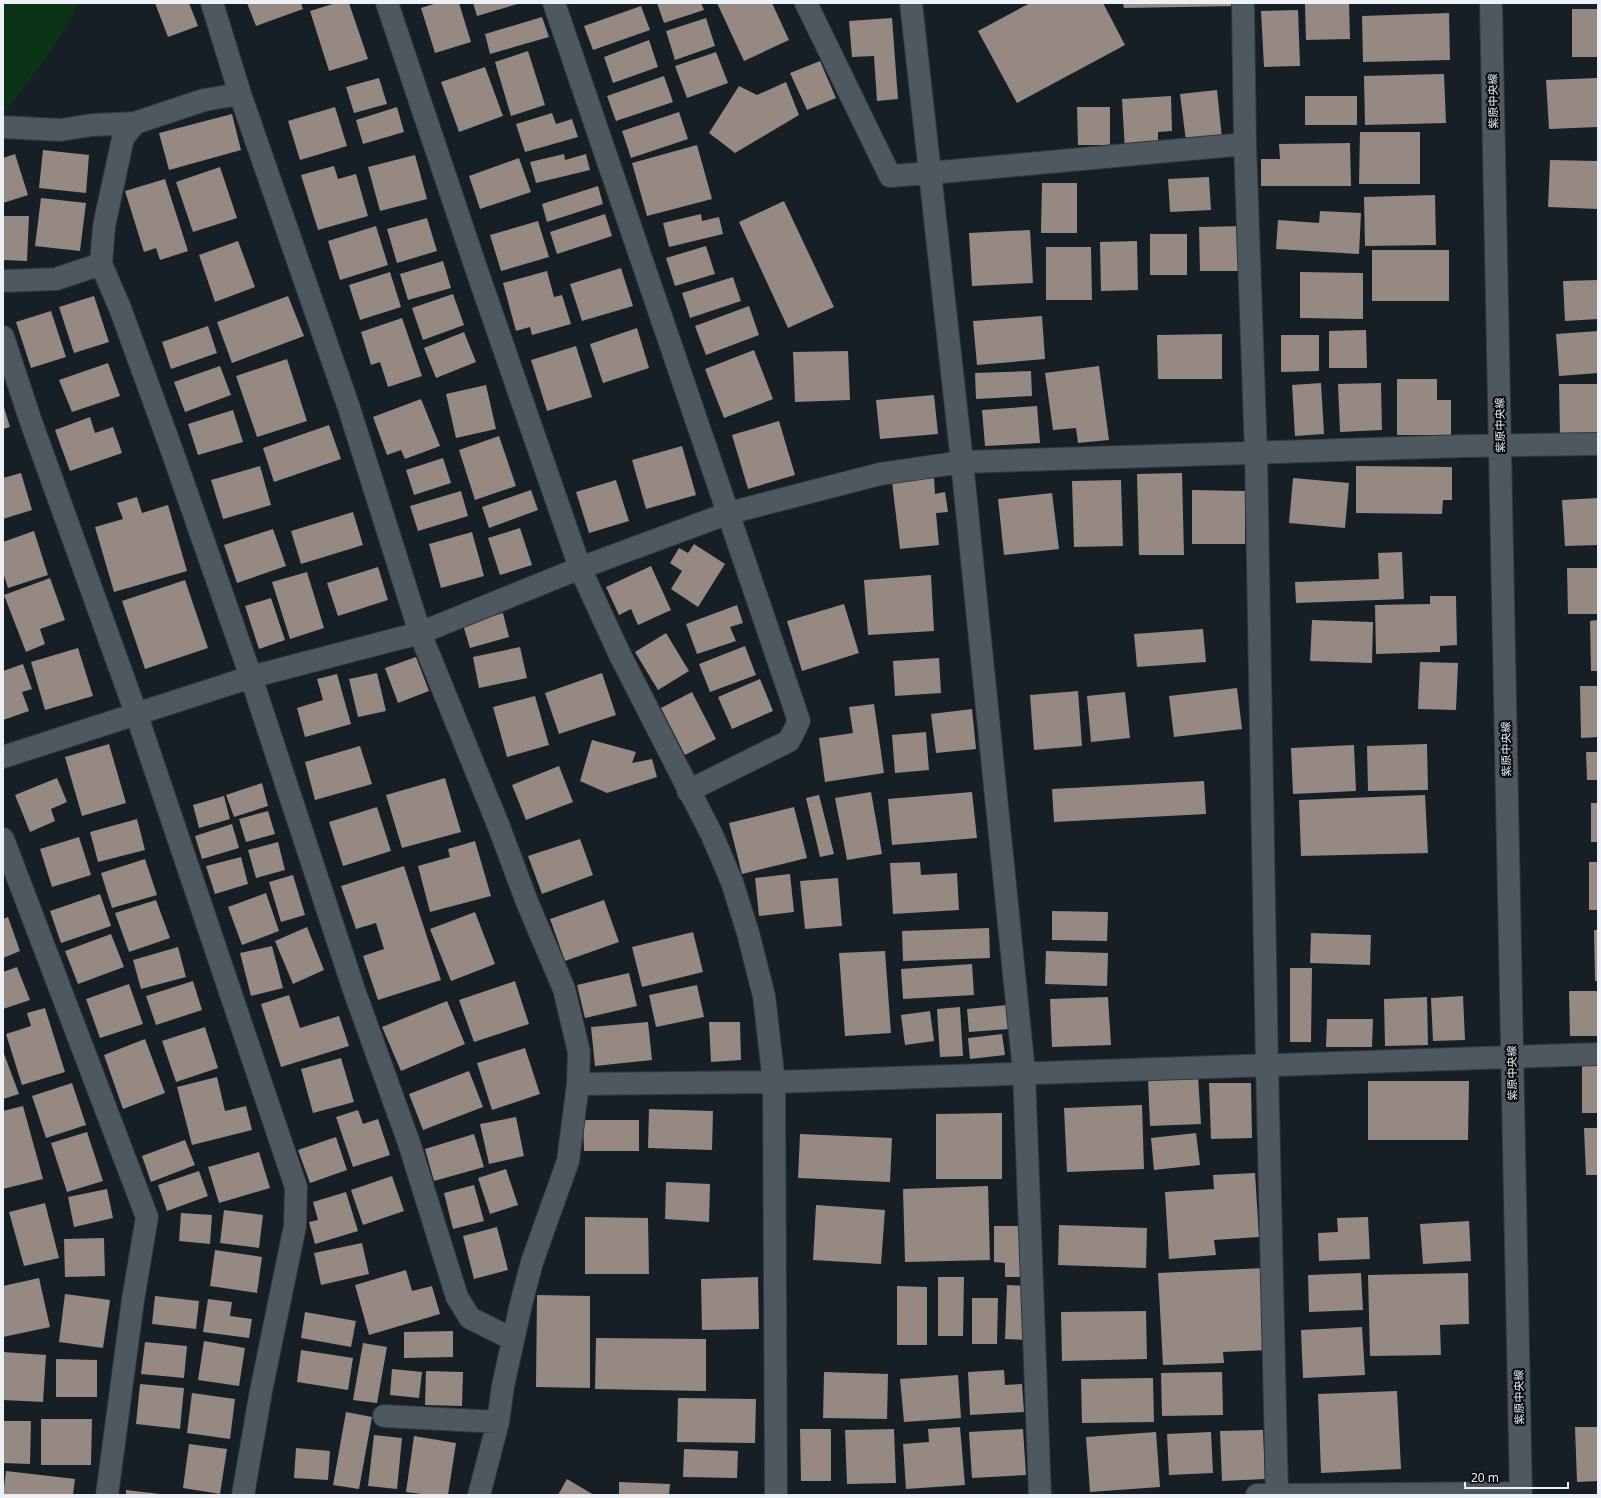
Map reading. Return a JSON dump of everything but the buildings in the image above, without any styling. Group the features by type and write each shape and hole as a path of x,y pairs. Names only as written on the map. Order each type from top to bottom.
{"street":[{"path":"212,3 240,94 349,408 420,633 499,827 527,902 564,989 579,1052 578,1084 568,1161 532,1262 512,1339 498,1422 480,1495"},
{"path":"387,3 477,271 580,568 620,655 688,791 712,835 732,882 764,996 774,1082 776,1495"},
{"path":"554,3 799,720 789,741 688,791"},
{"path":"806,3 890,176 1245,144"},
{"path":"911,3 962,462 1024,1072 1040,1495"},
{"path":"1243,3 1245,144 1256,454 1267,1065 1270,1495 1521,1494"},
{"name":"紫原中央線","path":"1491,3 1521,1494"},
{"path":"3,127 60,130 92,124 135,123 204,100 240,94"},
{"path":"135,123 123,138 104,226 101,264 120,308 169,441 251,677 354,990 409,1143 457,1297 470,1318 512,1339"},
{"path":"3,281 56,279 101,264"},
{"path":"3,337 30,419 136,714 296,1187 295,1226 261,1391 243,1495"},
{"path":"3,757 251,677 420,633 580,568 729,513 880,474 962,462 1598,444"},
{"path":"3,839 148,1217 133,1300 107,1495"},
{"path":"578,1084 774,1082 1024,1072 1598,1054"},
{"path":"384,1416 498,1422"}],"green space":[{"path":"3,3 78,3 55,45 8,109 3,112"}]}
